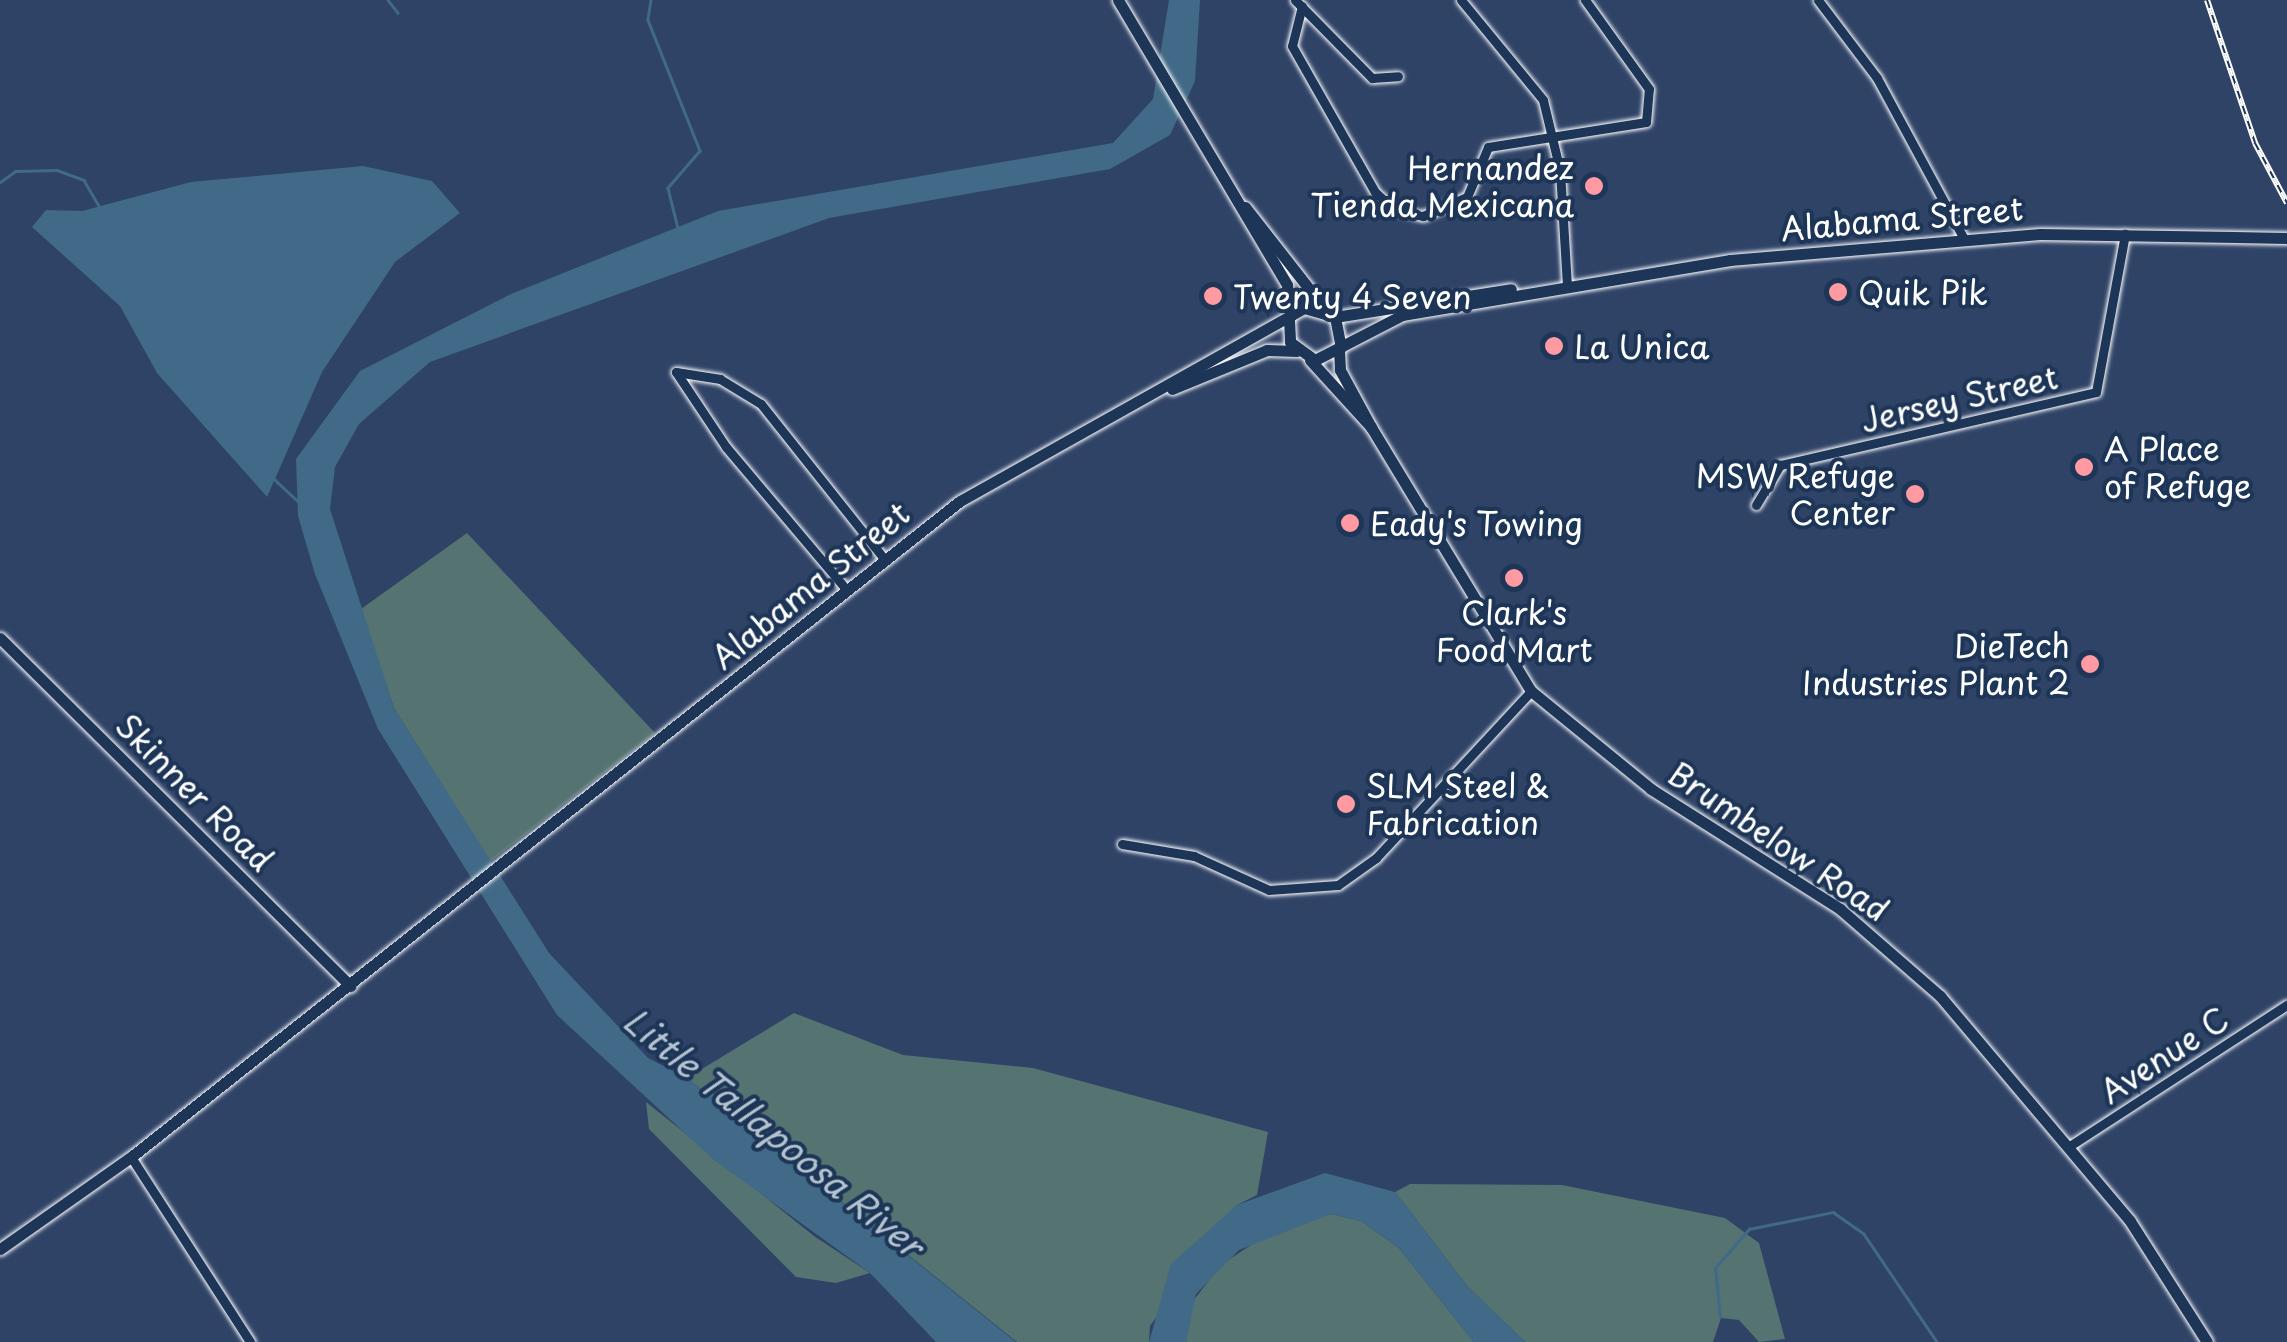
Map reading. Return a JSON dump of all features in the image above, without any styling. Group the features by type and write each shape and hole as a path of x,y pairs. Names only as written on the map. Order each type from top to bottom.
{"main road":[{"path":"1118,0 1287,285 1290,318 1302,354"},
{"path":"1235,197 1330,313"},
{"name":"Alabama Street","path":"0,1249 131,1157 885,560 1026,459 1290,318 1963,238 2125,234 2287,238"},
{"name":"Alabama Street","path":"1153,394 1266,350 1302,354 1340,348 1402,315 1524,289"},
{"name":"Brumbelow Road","path":"1330,313 1340,348 1340,370 1531,691 1651,789 1877,938 1954,1010 2174,1281 2207,1342"},
{"name":"Brumbelow Road","path":"1302,354 1371,427"},
{"name":"Skinner Road","path":"0,638 350,986"}],"street":[{"path":"1461,0 1520,62 1554,134 1566,284"},
{"path":"1299,3 1292,46 1394,210 1424,216 1456,208 1488,147 1646,122 1654,104 1585,0"},
{"path":"1818,0 1877,78 1963,238"},
{"path":"1299,3 1372,78 1398,76"},
{"name":"Jersey Street","path":"1756,505 1780,465 2096,392 2125,234"},
{"path":"848,590 726,447 676,372 720,379 761,404 885,560"},
{"path":"1122,844 1194,856 1269,890 1338,885 1376,858 1531,691"},
{"name":"Avenue C","path":"2068,1147 2287,1005"},
{"path":"131,1157 250,1342"}],"green space":[{"path":"467,533 655,733 490,862 394,708 361,609"},
{"path":"794,1013 903,1055 1033,1068 1268,1132 1257,1195 1237,1205 1150,1326 1149,1342 1017,1342 687,1078"},
{"path":"646,1102 814,1236 870,1273 836,1283 796,1277 649,1129"},
{"path":"1410,1184 1562,1185 1725,1218 1759,1243 1785,1339 1759,1342 1739,1320 1721,1318 1713,1342 1525,1342 1468,1287 1395,1192"},
{"path":"1331,1214 1361,1221 1399,1248 1474,1342 1186,1342 1193,1301 1221,1265 1272,1231"}],"water":[{"path":"1169,0 1200,0 1195,81 1170,135 1110,169 829,218 430,362 359,424 335,467 330,509 394,708 549,953 648,1058 687,1078 1016,1342 936,1342 870,1273 714,1160 557,1015 378,729 315,574 298,516 296,459 360,371 511,294 718,211 1113,143 1153,99"},
{"path":"363,166 432,181 460,213 395,262 322,372 267,497 157,373 120,306 32,227 46,210 82,211 191,182"},
{"path":"1325,1173 1395,1192 1468,1287 1525,1342 1474,1342 1399,1248 1361,1221 1331,1214 1239,1250 1196,1294 1186,1342 1149,1342 1171,1264 1237,1205"}],"waterway":[{"path":"388,0 398,13"},
{"path":"651,0 648,20 700,151 668,188 678,228"},
{"path":"0,182 16,171 57,170 84,180 101,209"},
{"path":"272,477 299,502"},
{"path":"1720,1317 1715,1268 1749,1229 1833,1212 1864,1234 1937,1342"}],"railway":[{"path":"2207,0 2255,143 2287,203"}],"place":[{"name":"Hernandez Tienda Mexicana","path":"1594,186"},
{"name":"Quik Pik","path":"1838,292"},
{"name":"Twenty 4 Seven","path":"1213,296"},
{"name":"La Unica","path":"1554,346"},
{"name":"A Place of Refuge","path":"2084,467"},
{"name":"MSW Refuge Center","path":"1915,494"},
{"name":"Eady's Towing","path":"1350,523"},
{"name":"Clark's Food Mart","path":"1514,578"},
{"name":"DieTech Industries Plant 2","path":"2090,664"},
{"name":"SLM Steel & Fabrication","path":"1346,804"}],"water label":[{"name":"Little Tallapoosa River","path":"774,1132"}]}
